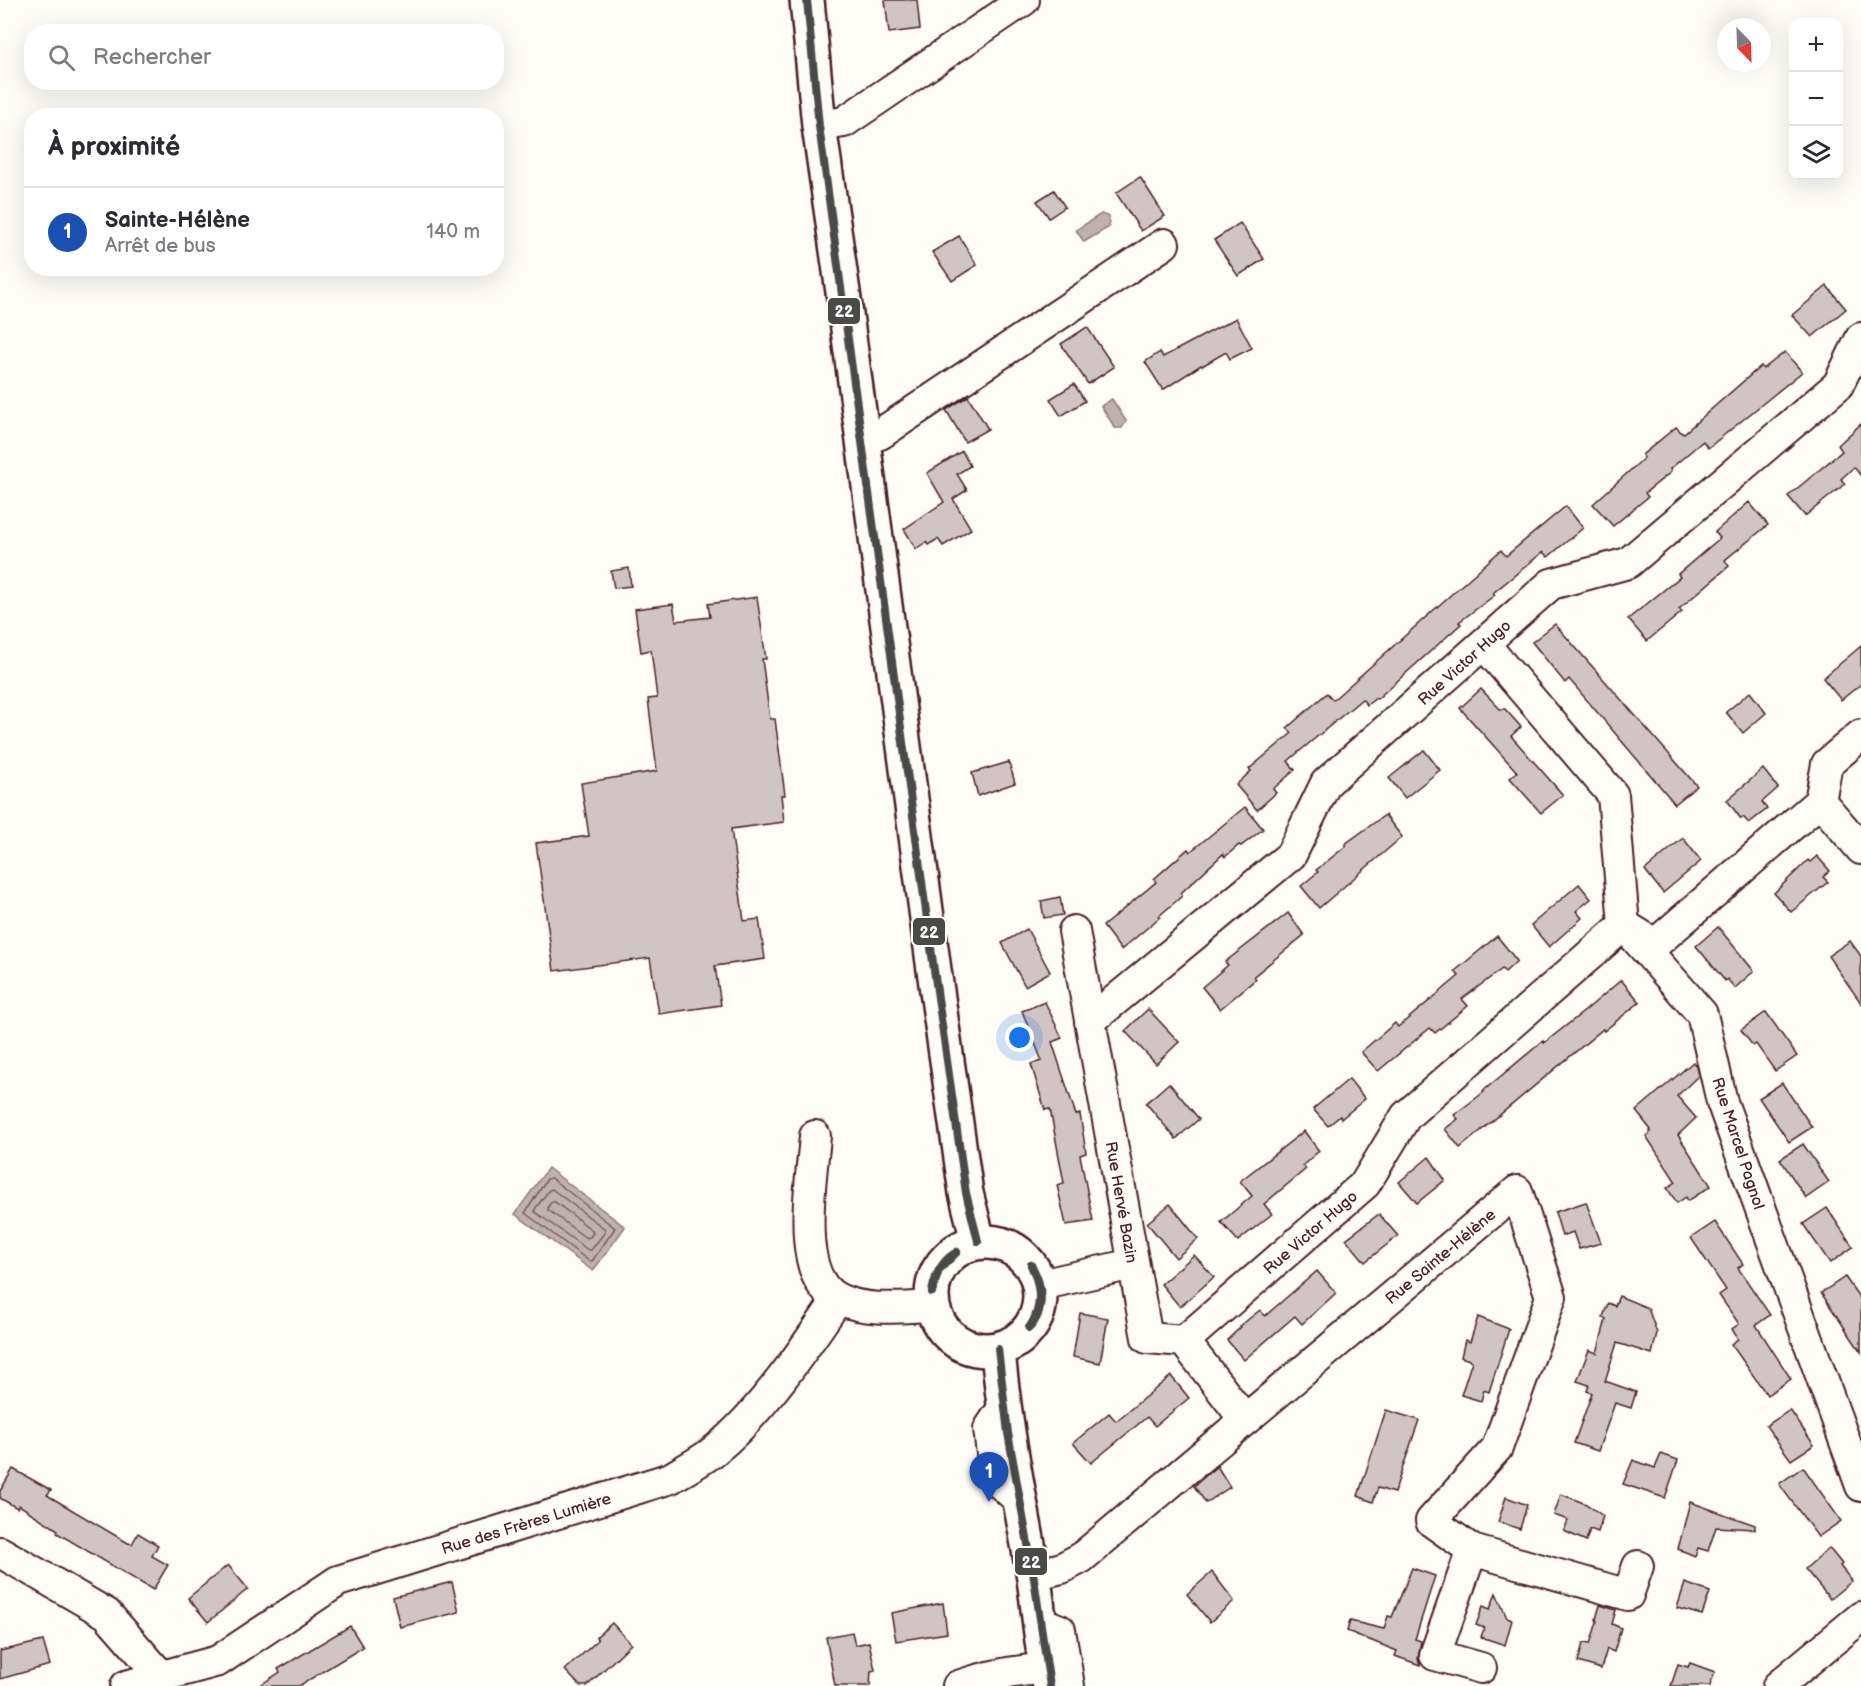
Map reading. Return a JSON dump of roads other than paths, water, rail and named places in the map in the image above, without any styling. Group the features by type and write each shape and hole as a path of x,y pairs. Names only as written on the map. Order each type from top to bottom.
{"main road":[{"path":"807,0 819,126 966,1193 978,1241"},
{"path":"978,1241 995,1241 1011,1246 1035,1269 1040,1285 1041,1302 1036,1318 1027,1333 1014,1343 998,1349 980,1350 964,1346 949,1336 939,1322 933,1306 932,1289 937,1272 947,1257 961,1247 978,1241"},
{"path":"998,1349 1003,1408 1034,1575 1040,1622 1055,1680"}],"street":[{"path":"819,126 844,122 1023,0"},
{"path":"862,438 880,434 1164,244"},
{"name":"Rue Victor Hugo","path":"1090,1021 1291,855 1326,783 1551,584 1629,563 1838,385 1861,338"},
{"path":"1484,644 1612,795 1624,924 1655,944 1820,801 1827,764 1861,735"},
{"path":"1820,801 1861,849"},
{"name":"Rue Victor Hugo","path":"1184,1341 1365,1184 1406,1116 1624,924"},
{"name":"Rue Marcel Pagnol","path":"1624,924 1702,1014 1722,1102 1861,1486"},
{"name":"Rue Hervé Bazin","path":"1074,931 1147,1338 1184,1341"},
{"path":"815,1136 808,1239 813,1269 824,1289 838,1299 857,1305 878,1308 933,1306"},
{"name":"Rue Sainte-Hélène","path":"1034,1575 1062,1568 1081,1558 1517,1191 1551,1297 1497,1448 1431,1521 1472,1550 1628,1595 1638,1566"},
{"path":"1040,1285 1133,1264"},
{"name":"Rue des Frères Lumière","path":"126,1686 218,1661 338,1581 671,1478 714,1451 751,1415 807,1345 838,1299"},
{"path":"1184,1341 1245,1420"},
{"path":"1472,1550 1435,1655 1481,1668"},
{"path":"0,1552 107,1614 162,1677"},
{"path":"1778,1686 1861,1617"},
{"path":"958,1686 978,1679 1026,1670 1055,1680"}],"water":[{"path":"1101,214 1109,217 1109,227 1084,242 1076,230"},
{"path":"1112,399 1126,421 1122,428 1115,428 1101,406"},
{"path":"548,1168 625,1227 593,1271 515,1214"}],"place":[{"name":"Sainte-Hélène","path":"989,1502"}]}
